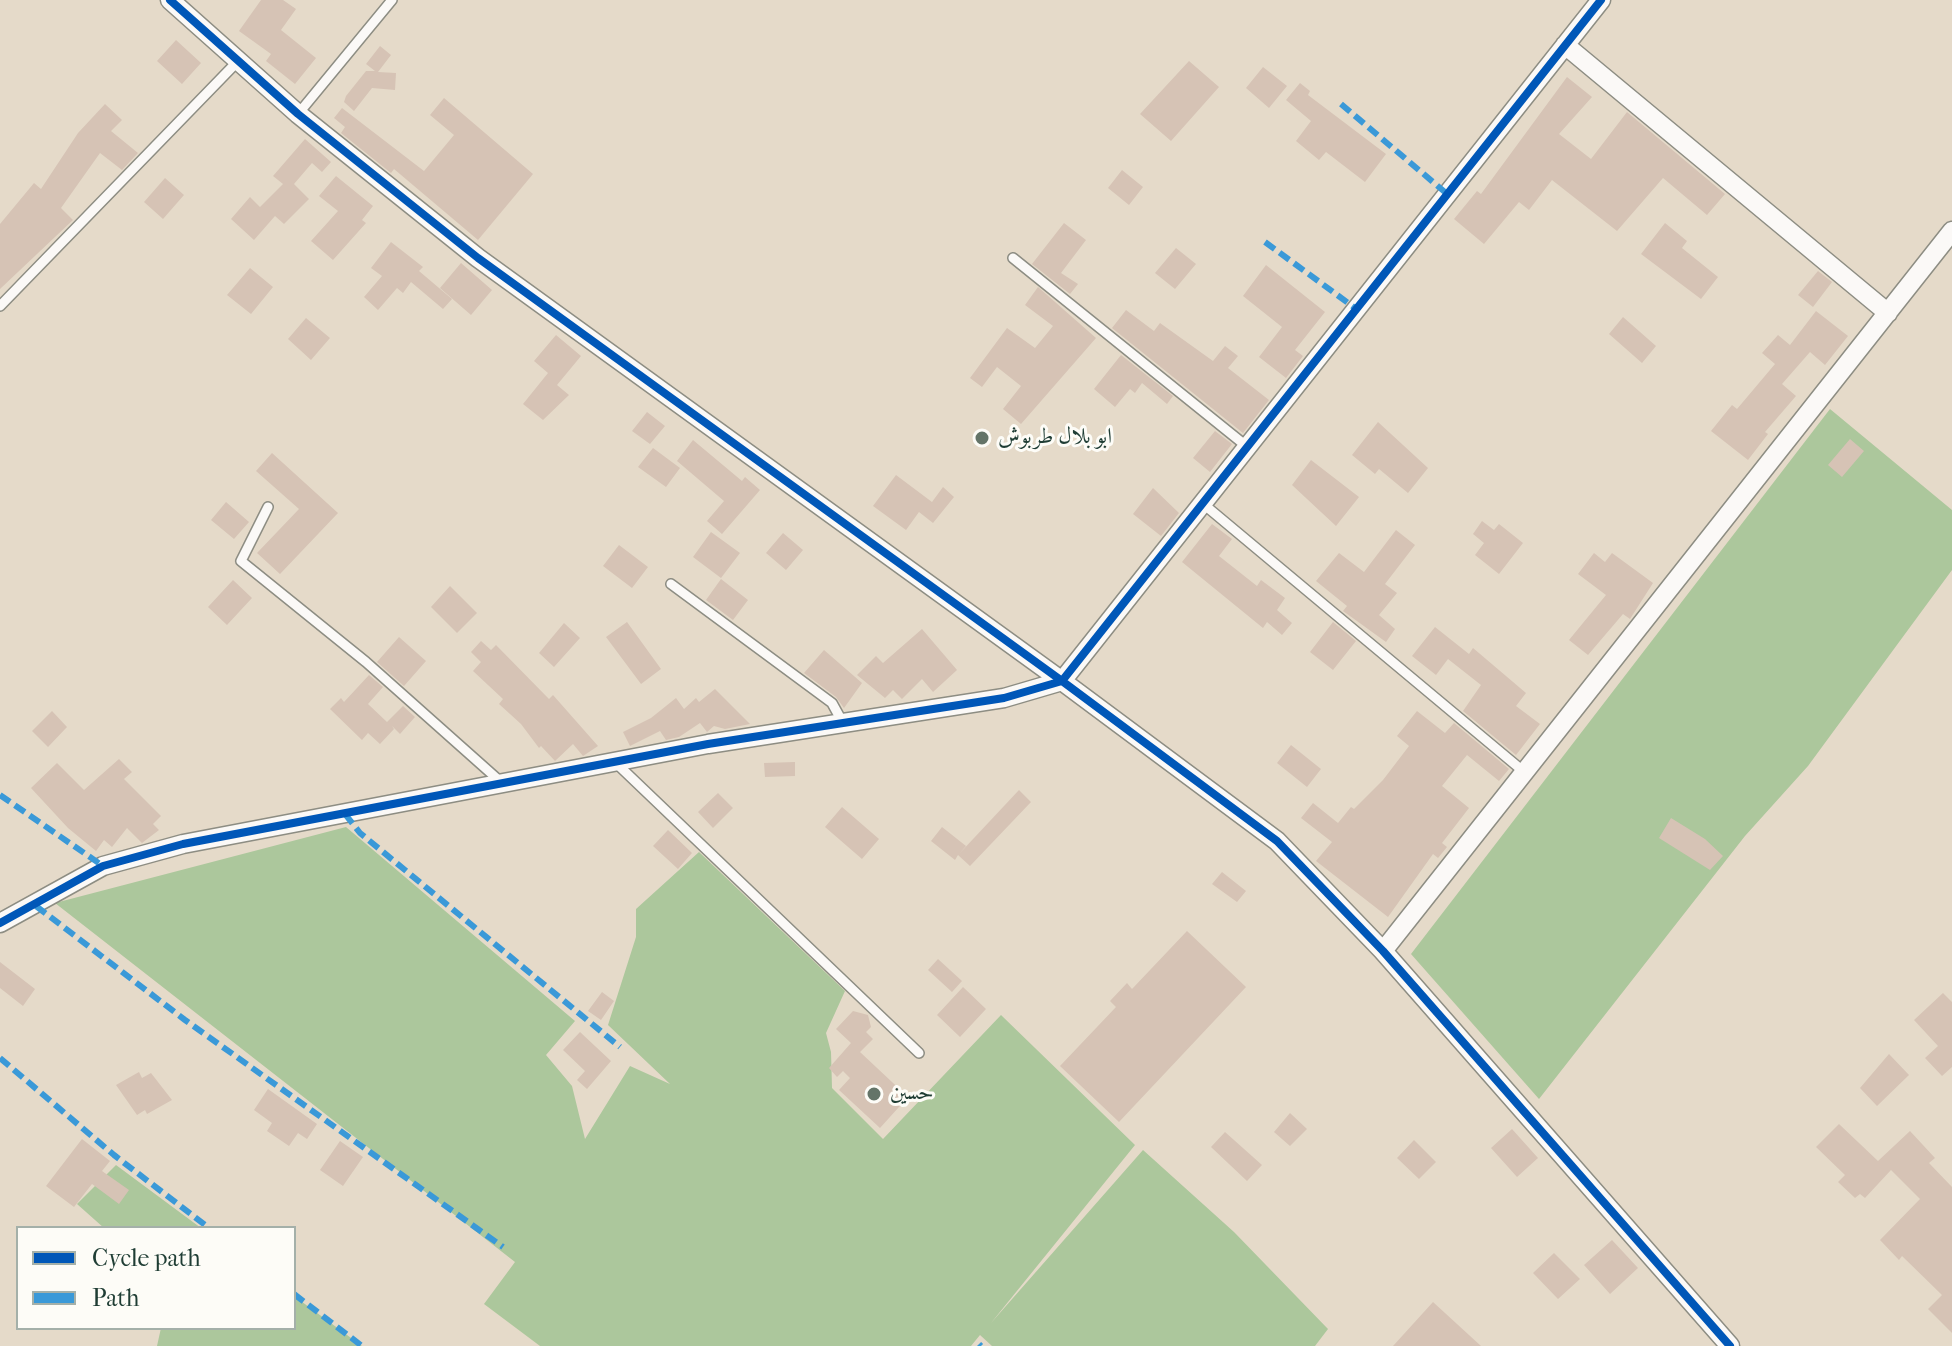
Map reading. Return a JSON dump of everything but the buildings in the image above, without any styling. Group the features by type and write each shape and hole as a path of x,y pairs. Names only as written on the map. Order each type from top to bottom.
{"street":[{"path":"170,0 298,114 478,258 1062,681 1277,841 1383,951 1730,1346"},
{"path":"0,923 103,866 170,847 616,763 1004,698 1062,681 1245,445 1601,0"},
{"path":"1565,45 1888,313"},
{"path":"1383,951 1952,231"}],"lane":[{"path":"298,114 392,0"},
{"path":"0,306 239,60"},
{"path":"1013,258 1245,445"},
{"path":"1201,502 1523,771"},
{"path":"268,507 241,561 366,662 504,786"},
{"path":"671,584 832,703 843,723"},
{"path":"616,763 919,1053"}],"green space":[{"path":"1830,409 1952,510 1952,570 1808,766 1745,836 1539,1099 1411,954"},
{"path":"346,827 575,1021 546,1055 572,1086 585,1139 630,1066 670,1084 608,1025 636,937 636,909 699,852 845,991 826,1033 831,1052 832,1088 883,1139 1001,1015 1135,1145 991,1323 1143,1150 1234,1232 1328,1329 1315,1346 992,1346 980,1335 971,1346 540,1346 484,1304 515,1262 55,903"},
{"path":"116,1165 198,1226 102,1226 77,1204"},
{"path":"296,1297 362,1346 157,1346 161,1330 296,1330"}],"marked path":[{"path":"1341,104 1446,193"},
{"path":"1265,242 1355,308"},
{"path":"0,795 103,866"},
{"path":"345,814 360,833 620,1047"},
{"path":"36,906 185,1020 503,1247"},
{"path":"0,1058 114,1155 206,1226"},
{"path":"296,1296 362,1346"}],"cycle path":[{"path":"170,0 298,114 478,258 1062,681 1277,841 1383,951 1730,1346"},
{"path":"0,923 103,866 183,844 708,744 1004,698 1062,681 1601,0"}],"place":[{"name":"ابو بلال طربوش","path":"982,438"},
{"name":"حسين","path":"874,1094"}]}
